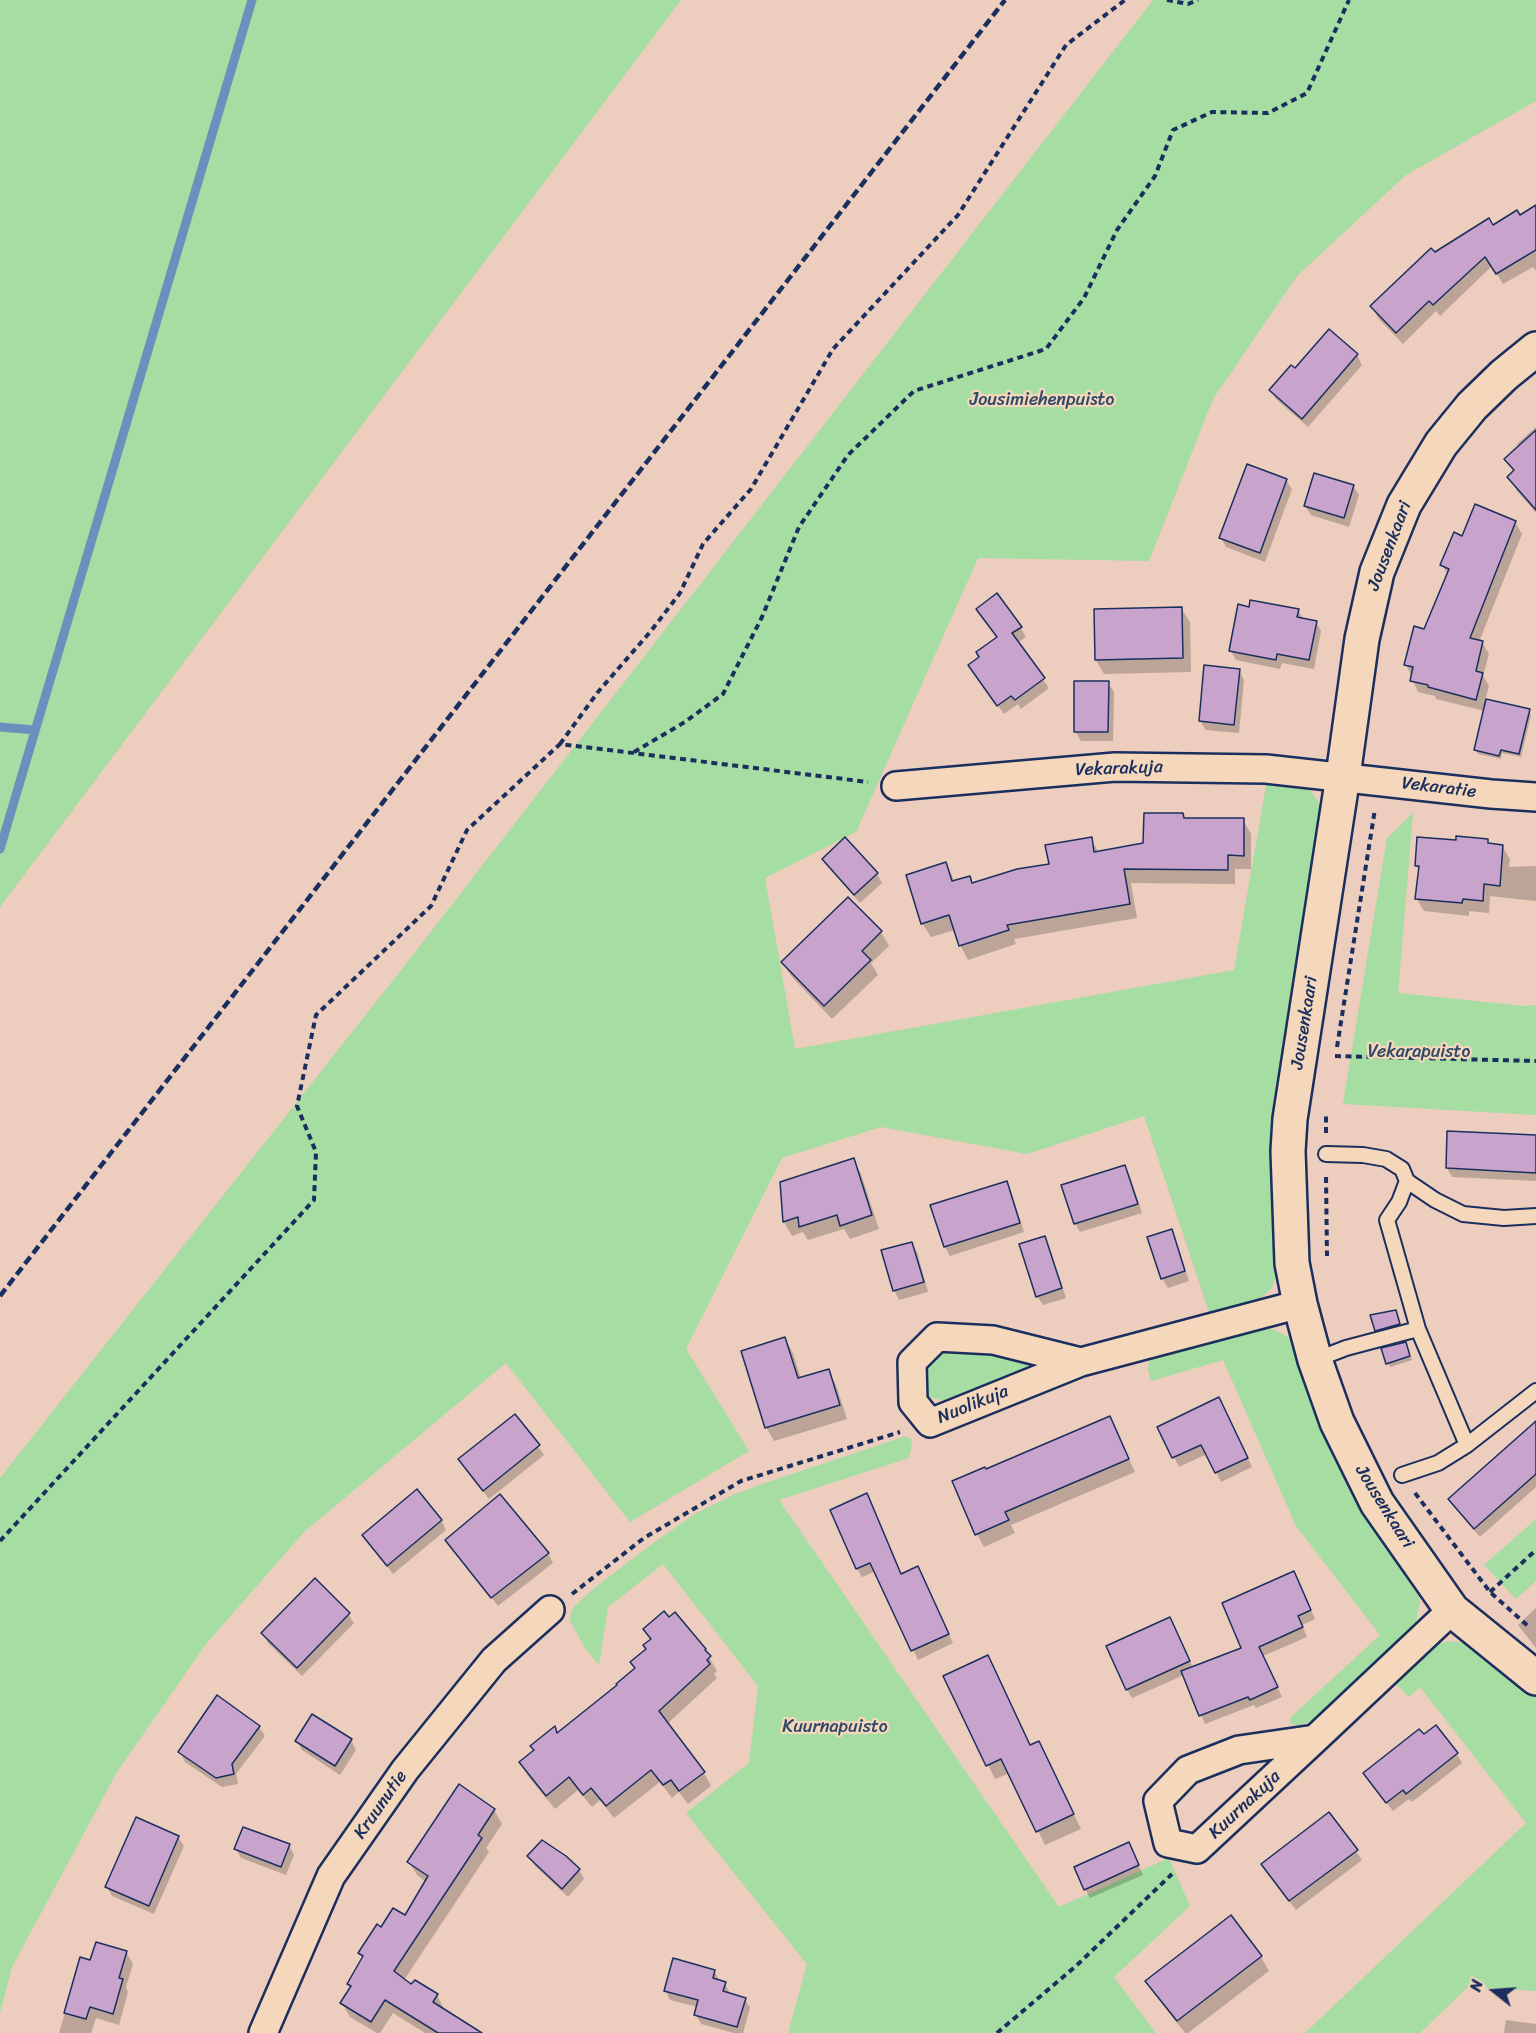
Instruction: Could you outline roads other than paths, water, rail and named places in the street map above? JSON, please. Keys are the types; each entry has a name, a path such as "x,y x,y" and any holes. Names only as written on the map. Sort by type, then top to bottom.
{"street":[{"name":"Jousenkaari","path":"1536,349 1504,375 1472,406 1441,444 1404,505 1377,572 1362,639 1290,1119 1288,1151 1292,1263 1315,1360 1337,1422 1377,1503 1452,1610 1536,1678"},
{"name":"Vekarakuja","path":"896,786 1114,766 1266,769 1343,776"},
{"name":"Vekaratie","path":"1343,776 1482,793 1536,797"},
{"name":"Nuolikuja","path":"1081,1362 993,1340 937,1337 912,1362 913,1402 930,1423 1081,1362 1300,1304"},
{"name":"Kruunutie","path":"262,2033 331,1876 405,1770 494,1660 550,1610"},
{"name":"Kuurnakuja","path":"1315,1739 1239,1750 1188,1770 1158,1801 1168,1843 1197,1850 1315,1739 1452,1610"}],"lane":[{"path":"1326,1154 1363,1155 1386,1159 1402,1169 1407,1181 1435,1200 1463,1214 1504,1218 1536,1216"},
{"path":"1407,1181 1399,1202 1387,1220 1418,1329 1467,1445"},
{"path":"1315,1360 1346,1348 1418,1329"},
{"path":"1402,1475 1438,1463 1467,1445 1536,1391"}],"waterway":[{"path":"0,849 252,0"},
{"path":"0,727 35,730"}],"railway":[{"path":"0,1296 1005,0"}],"park label":[{"name":"Jousimiehenpuisto","path":"1042,400"},
{"name":"Vekarapuisto","path":"1419,1052"},
{"name":"Kuurnapuisto","path":"835,1727"}]}
